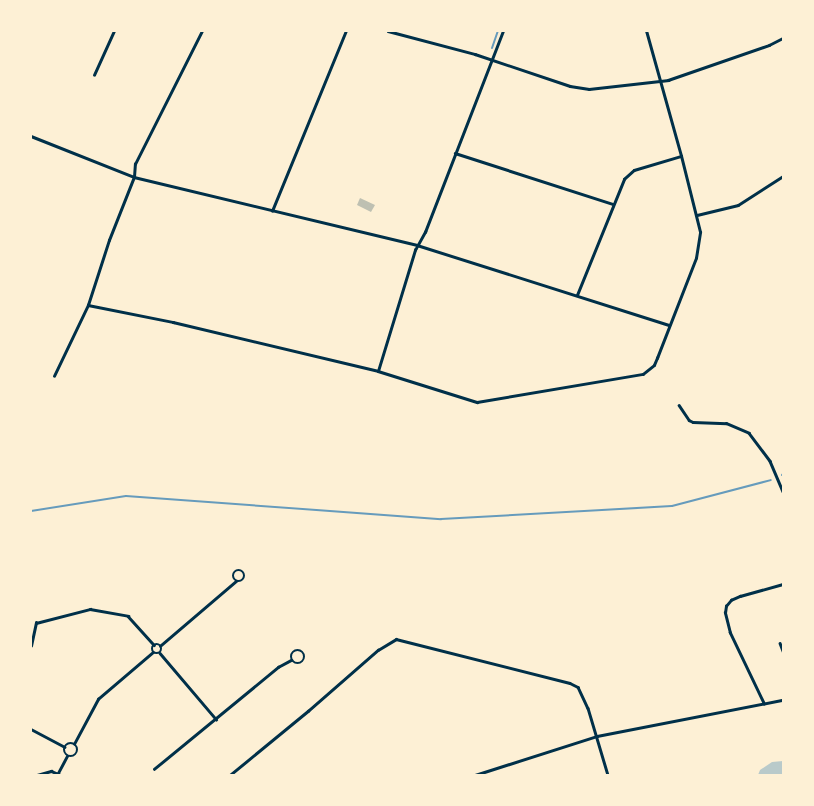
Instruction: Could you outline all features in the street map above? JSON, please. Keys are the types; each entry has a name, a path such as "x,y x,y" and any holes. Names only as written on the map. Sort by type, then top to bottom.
{"street":[{"path":"94,75 114,31"},
{"path":"54,376 88,305 109,240 134,177 135,164 202,31"},
{"path":"272,211 346,31"},
{"path":"388,31 492,60 581,88 618,87 660,81 754,51 783,38"},
{"path":"378,371 417,245 425,232 504,31"},
{"path":"88,305 174,322 378,371 477,402 643,374 654,365 698,250 700,232 682,156 646,31"},
{"path":"31,136 134,177 417,245 669,325"},
{"path":"455,153 613,204"},
{"path":"577,296 613,204 628,173 642,167 682,156"},
{"path":"697,215 738,205 783,176"},
{"path":"679,405 689,420 693,422 726,423 749,433 770,461 783,491"},
{"path":"216,719 160,653 160,646 236,581 242,580 244,577 242,570 233,573 236,581"},
{"path":"764,704 730,633 725,613 731,600 783,584"},
{"path":"31,646 36,623 90,609 128,616 154,645 160,646"},
{"path":"230,775 378,650 396,639 570,683 583,692 608,775"},
{"path":"780,644 783,651"},
{"path":"67,756 72,757 77,752 74,744 98,699 153,652 154,645"},
{"path":"295,650 300,650 305,655 304,662 300,664 291,660 295,650"},
{"path":"153,652 160,653"},
{"path":"154,769 278,667 291,660"},
{"path":"475,775 597,736 783,700"},
{"path":"31,729 65,747"},
{"path":"65,747 68,744 74,744"},
{"path":"65,747 64,751 67,756"},
{"path":"37,775 46,772 59,774 67,756"}],"shaded area":[{"path":"783,761 783,775 758,775 760,770 772,762"}],"building":[{"path":"360,198 375,205 371,212 357,205"}],"waterway":[{"path":"492,48 498,31"},
{"path":"31,511 126,496 441,519 672,506 771,480"}]}
